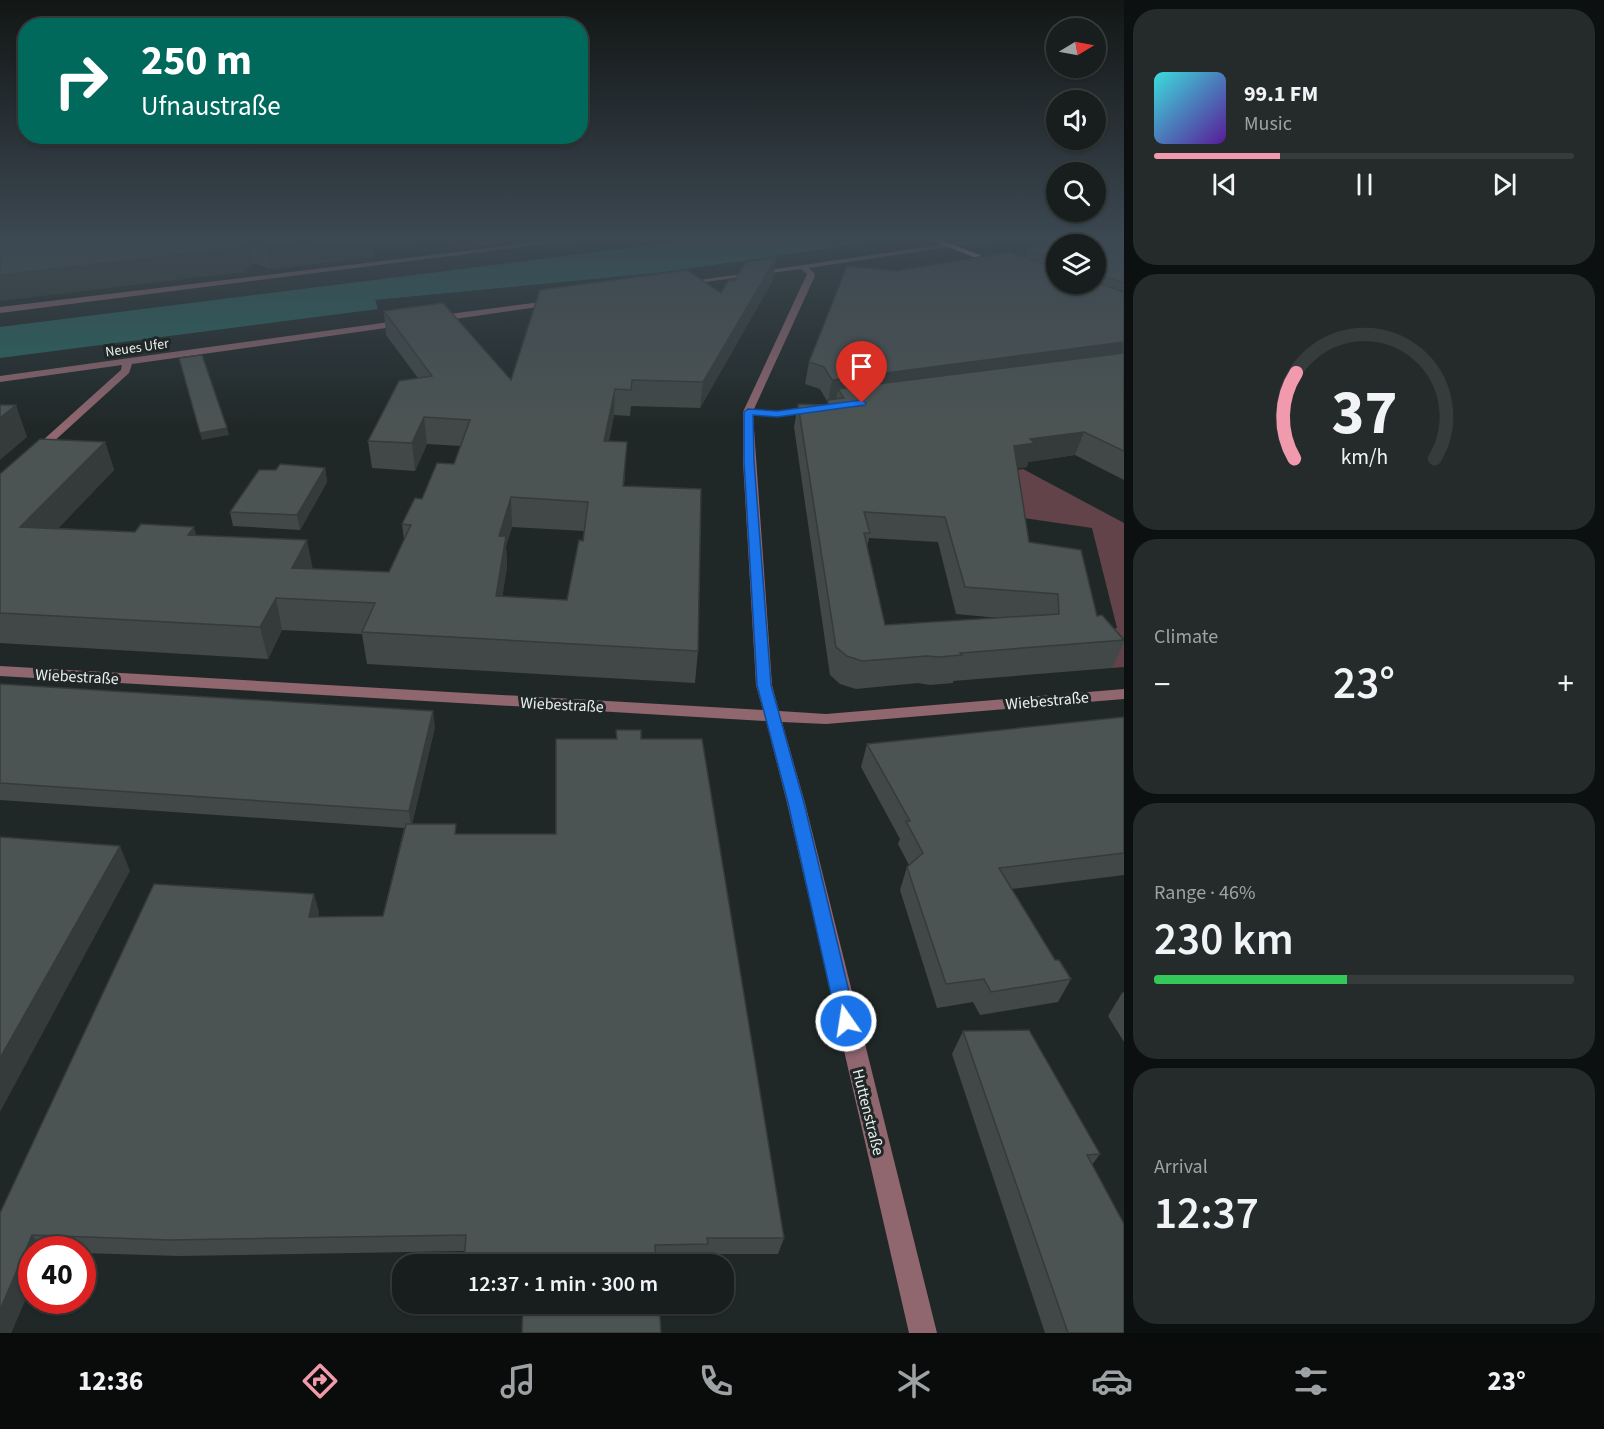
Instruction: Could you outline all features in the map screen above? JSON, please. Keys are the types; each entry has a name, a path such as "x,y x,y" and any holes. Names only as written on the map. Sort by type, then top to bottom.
{"street":[{"path":"0,310 64,302"},
{"name":"Neues Ufer","path":"0,379 548,302"},
{"name":"Huttenstraße","path":"799,302 748,412 749,461 764,685 796,803 923,1333"},
{"path":"27,460 126,371 127,363"},
{"path":"748,412 777,414 827,407"},
{"name":"Wiebestraße","path":"0,671 826,719 1124,694"}],"shaded area":[{"path":"197,302 376,302 378,309 0,358 0,327"},
{"path":"1023,469 1124,523 1124,667 1112,668 1080,634 1117,628 1092,528 1017,517 1011,471"}],"pier":[{"path":"376,302 387,302 379,303 381,309 378,309"}],"building":[{"path":"536,302 750,302 703,382 632,380 631,390 615,389 604,441 627,442 623,486 701,489 698,651 362,632 375,603 276,598 260,627 0,613 0,474 40,439 105,442 20,527 135,532 141,524 194,527 188,535 307,540 292,568 389,572 411,525 402,524 415,498 422,499 437,463 454,464 470,420 424,417 412,443 368,441 399,381 432,376 384,311 443,303 511,380","holes":["511,497 588,502 583,541 579,540 567,600 496,596 506,536 499,536"]},
{"path":"833,302 1124,302 1124,342 832,380 824,367 809,362"},
{"path":"1124,353 1124,451 1084,432 1030,439 1035,443 1014,446 1029,542 1081,550 1097,616 1102,615 1124,640 960,653 962,655 939,657 862,661 847,656 836,647 798,404 828,405 828,400 844,398 838,389","holes":["864,512 945,517 965,587 1058,594 1059,614 885,625 864,533 870,533"]},
{"path":"202,355 227,428 200,433 179,358"},
{"path":"0,405 16,405 0,418"},
{"path":"280,464 325,468 297,515 230,512 259,470 276,470"},
{"path":"0,684 433,711 409,811 0,783"},
{"path":"1124,717 1124,853 999,868 1055,960 1059,960 1071,979 991,992 984,979 946,984 907,867 923,853 906,821 910,821 867,744"},
{"path":"616,730 641,730 641,739 702,739 784,1238 707,1238 708,1244 655,1245 655,1254 465,1254 466,1235 169,1240 96,1236 18,1236 18,1268 0,1310 0,1213 154,884 314,894 309,917 383,916 406,824 456,824 455,834 556,834 556,739 617,739"},
{"path":"0,837 120,846 0,1058"},
{"path":"1029,1030 1100,1154 1087,1155 1124,1224 1124,1333 1068,1333 963,1031"},
{"path":"523,1314 660,1314 661,1333 522,1333"}],"route":[{"path":"846,1021 796,803 764,685 749,461 748,412 777,414 862,403"}]}
